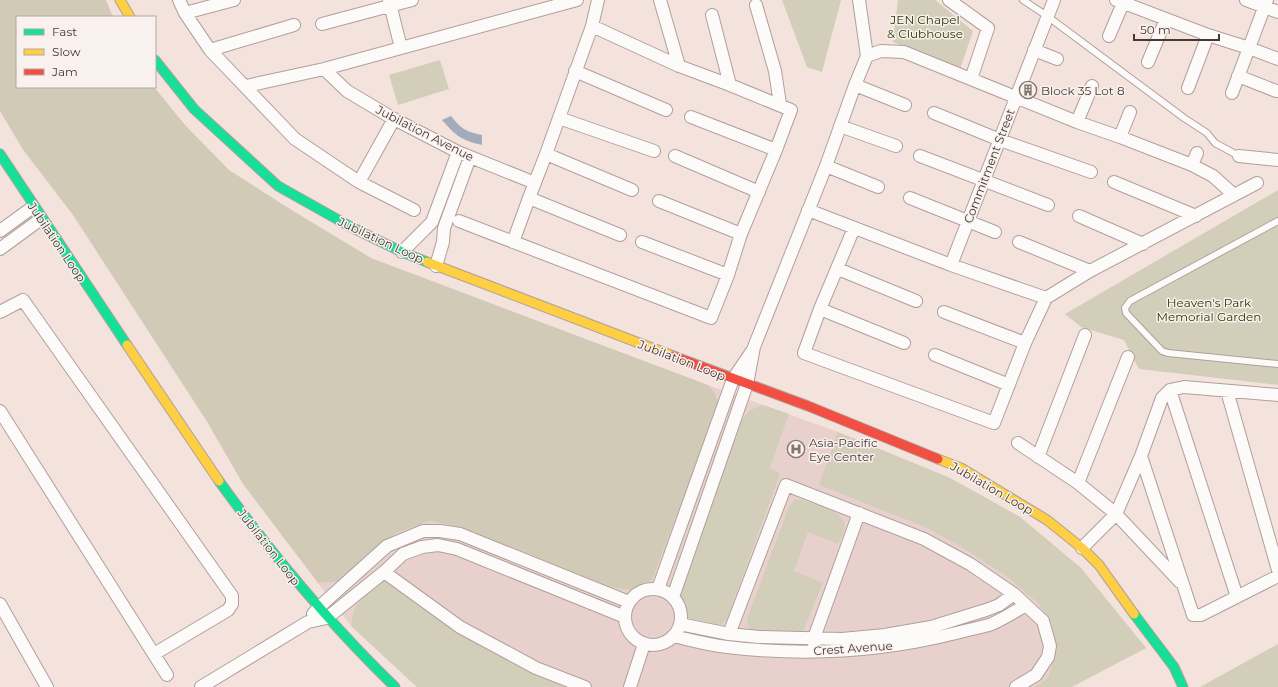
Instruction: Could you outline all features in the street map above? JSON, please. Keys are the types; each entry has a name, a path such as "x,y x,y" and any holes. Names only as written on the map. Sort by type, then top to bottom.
{"main road":[{"path":"120,0 129,16"},
{"name":"Jubilation Loop","path":"156,61 194,109 278,186 351,227 402,252 436,266 808,406 961,468 1047,520 1082,548 1099,565 1152,640 1174,667 1183,687"},
{"name":"Jubilation Loop","path":"0,154 33,207 204,461 248,520 318,608 395,687"}],"street":[{"path":"179,0 185,13 210,50 296,139 359,182 414,210"},
{"path":"185,13 234,0"},
{"path":"322,24 390,3 412,0"},
{"path":"246,86 324,69 577,0"},
{"path":"513,242 592,26 598,0"},
{"path":"660,0 679,66"},
{"path":"673,597 747,384 754,347 826,166 855,85 868,56 859,0"},
{"path":"949,0 988,28 970,79"},
{"name":"Commitment Street","path":"951,265 1054,0"},
{"path":"1246,0 1266,3 1278,12"},
{"path":"1109,36 1119,1 1166,20 1278,59"},
{"path":"390,3 401,48"},
{"path":"1232,93 1266,3"},
{"path":"756,5 775,71 780,104"},
{"path":"712,15 730,85"},
{"path":"1148,62 1166,20"},
{"path":"210,50 294,25"},
{"path":"460,221 711,318 728,275 741,234 791,110 780,104 679,66 592,26"},
{"path":"1188,88 1208,35"},
{"path":"1034,50 1057,59"},
{"path":"868,56 881,51 904,52 1077,122 1192,165 1213,176 1234,195"},
{"name":"Jubilation Avenue","path":"324,69 347,91 394,119 464,154 535,183"},
{"path":"575,71 666,110"},
{"path":"1238,76 1276,91"},
{"path":"855,85 905,105"},
{"path":"1077,122 1092,86"},
{"path":"1120,137 1130,112"},
{"path":"934,113 1000,140 1091,172"},
{"path":"691,117 776,150"},
{"path":"559,118 654,151"},
{"path":"359,182 394,119"},
{"path":"840,126 896,146"},
{"path":"1192,165 1197,153"},
{"path":"402,252 432,222 464,154"},
{"path":"436,266 444,242 444,228 464,154"},
{"path":"546,154 632,190"},
{"path":"675,156 759,192"},
{"path":"920,156 1048,205"},
{"path":"1239,156 1276,160"},
{"path":"826,166 878,187"},
{"path":"1114,182 1196,216"},
{"path":"854,228 820,309 804,353 994,423 1025,343 1046,298 1090,271 1144,244 1257,182"},
{"path":"529,198 620,235"},
{"path":"910,198 994,232"},
{"path":"658,201 741,234"},
{"path":"0,231 33,207"},
{"path":"808,210 951,265 1046,298"},
{"path":"1079,216 1144,244"},
{"path":"1,247 41,219"},
{"path":"14,221 22,233"},
{"path":"432,222 444,228"},
{"path":"642,242 728,275"},
{"path":"1019,242 1090,271"},
{"path":"838,269 916,301"},
{"path":"0,312 22,300 232,596 232,604 228,610 154,654"},
{"path":"820,309 904,343"},
{"path":"944,312 1025,343"},
{"path":"1038,457 1085,335"},
{"path":"658,589 733,379 754,347"},
{"path":"935,355 1008,385"},
{"path":"1078,483 1128,357"},
{"path":"1082,548 1116,514 1141,456 1162,398 1170,390 1184,387 1278,395"},
{"path":"1170,390 1237,597"},
{"path":"1227,391 1278,570"},
{"path":"1,415 167,675"},
{"path":"1018,443 1078,483 1116,514 1183,586"},
{"path":"1141,456 1193,615 1201,616 1278,576"},
{"path":"729,634 786,485 924,539 970,564 1014,594 1043,621 1050,646 1048,657 1036,675 1016,687"},
{"path":"814,652 814,638 859,513"},
{"path":"308,622 318,608 387,546 423,530 460,534 629,602"},
{"path":"201,687 308,622 327,618 384,572 403,554 422,547 438,545 457,549 625,617"},
{"path":"384,572 460,627 536,668 585,687"},
{"path":"658,589 673,597 681,614 680,624 673,636 660,644 652,645 644,644 636,640 626,625 625,617 629,602 635,595 642,591 658,589"},
{"name":"Crest Avenue","path":"680,624 729,634 759,637 842,639 885,636 931,628 999,605 1014,594"},
{"path":"0,604 47,687"},
{"name":"Crest Avenue","path":"673,636 725,647 755,650 814,652 886,648 933,639 989,625 1026,605"},
{"path":"630,687 644,644"}],"lane":[{"path":"1023,0 1047,16 1184,118 1207,133 1215,143 1239,156"},
{"path":"1278,221 1130,301 1125,308 1126,313 1162,351 1168,354 1278,364"}],"path":[{"path":"1050,646 1152,640"}],"shaded area":[{"path":"0,0 106,0 113,16 16,16 16,88 155,88 185,125 229,170 371,258 708,385 715,393 719,405 652,580 636,589 631,590 608,586 464,528 430,521 396,533 337,582 318,583 243,484 206,420 73,215 24,151 0,111"},
{"path":"708,385 838,432 950,478 1020,517 1081,568 1146,648 1069,687 417,687 351,626 318,583 337,582 396,533 430,521 464,528 715,393"}],"green space":[{"path":"782,0 841,0 822,72 807,67"},
{"name":"JEN Chapel & Clubhouse","path":"898,0 935,0 973,31 960,69 893,42"},
{"path":"440,60 449,89 398,105 389,75"},
{"name":"Heaven's Park Memorial Garden","path":"1278,190 1278,385 1139,369 1124,340 1081,327 1065,314"},
{"path":"763,405 789,414 770,468 780,474 727,619 723,624 718,626 714,627 704,625 688,619 683,605 677,596 740,422 750,410"},
{"path":"838,432 950,478 1020,517 1081,568 1146,648 1072,687 1035,687 1048,678 1055,656 1055,638 1051,622 1038,603 1006,576 965,549 925,527 819,485"},
{"path":"794,499 816,504 839,515 845,526 844,530 838,544 808,532 794,571 823,583 804,629 798,636 753,631 748,626 747,619 788,509"},
{"path":"382,579 454,631 535,675 567,687 417,687 351,626 354,609"},
{"path":"1278,644 1278,687 1200,687"}],"water":[{"path":"451,116 465,129 472,133 482,135 482,145 459,137 451,130 442,120"}],"traffic: fast":[{"path":"156,61 194,109 278,186 351,227 402,252 427,262"},
{"path":"0,154 127,345"},
{"path":"219,481 239,509 302,588 347,638 395,687"},
{"path":"1134,614 1174,667 1183,687"}],"traffic: slow":[{"path":"120,0 129,16"},
{"path":"427,262 673,356"},
{"path":"127,345 219,481"},
{"path":"938,459 961,468 1047,520 1082,548 1099,565 1134,614"}],"traffic: jam":[{"path":"673,356 808,406 938,459"}],"place":[{"name":"Block 35 Lot 8","path":"1028,90"},
{"name":"Asia-Pacific Eye Center","path":"796,449"}]}
